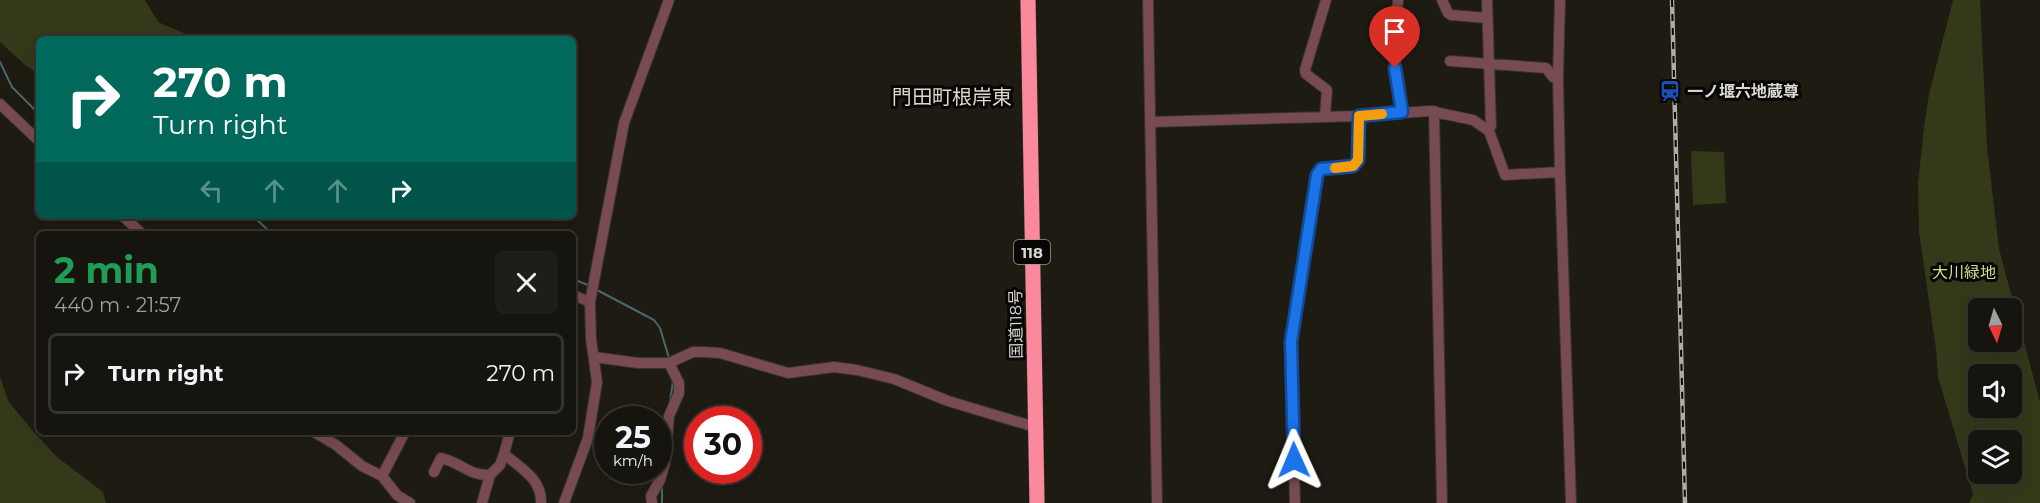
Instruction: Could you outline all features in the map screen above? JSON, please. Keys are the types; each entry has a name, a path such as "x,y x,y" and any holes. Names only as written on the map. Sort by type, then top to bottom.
{"highway":[{"name":"国道118号","path":"1028,0 1037,503"}],"street":[{"path":"564,503 588,438 597,382 591,339 590,302 624,123 669,0"},
{"path":"1148,0 1157,503"},
{"path":"1325,116 1327,90 1306,74 1305,70 1326,0"},
{"path":"1398,0 1394,53 1402,112"},
{"path":"1442,0 1451,15 1488,18"},
{"path":"1487,0 1491,126 1488,130"},
{"path":"1560,0 1558,78 1560,172 1572,503"},
{"path":"1450,61 1545,68 1553,77 1558,78"},
{"path":"0,104 36,138"},
{"path":"1150,122 1359,116 1434,111 1473,120 1488,130 1505,175 1560,172"},
{"path":"1434,111 1442,503"},
{"path":"1295,503 1291,342 1315,185 1321,169 1356,164 1359,116"},
{"path":"126,219 139,231"},
{"path":"576,296 590,302"},
{"path":"594,357 638,363 669,363 693,352 704,352 720,353 788,373 834,367 856,370 894,379 948,401 1035,427"},
{"path":"652,503 651,496 660,480 665,463 669,416 679,393 679,383 669,363"},
{"path":"319,435 336,445 362,466 382,476 397,495 410,503"},
{"path":"382,476 403,435"},
{"path":"482,503 490,475 500,465 509,435"},
{"path":"504,454 534,478 538,484 541,503"},
{"path":"434,472 441,458 452,460 473,474 490,475"}],"green space":[{"path":"0,0 145,0 158,22 190,36 36,36 36,73 0,42"},
{"name":"大川緑地","path":"1953,0 1980,0 1987,147 1999,249 2012,298 1968,298 1968,352 2022,352 2022,335 2040,402 2040,503 1969,503 1973,494 1970,484 2022,484 2022,430 1968,430 1968,477 1938,377 1919,232 1918,183 1929,94"},
{"path":"1691,151 1724,152 1726,203 1693,205"},
{"path":"0,376 8,401 36,435 57,457 103,492 106,503 0,503"}],"waterway":[{"path":"0,62 12,87 36,111"},
{"path":"256,219 269,231"},
{"path":"576,280 590,286"},
{"path":"597,290 654,320 660,328 669,358"},
{"path":"670,402 673,381"},
{"path":"662,485 662,503"}],"railway":[{"path":"1672,0 1685,503"}],"slow traffic":[{"path":"1335,168 1353,166 1358,160 1359,116 1382,114"}],"place":[{"name":"一ノ堰六地蔵尊","path":"1670,91"}],"district":[{"name":"門田町根岸東","path":"952,97"}],"route":[{"path":"1294,460 1291,342 1317,175 1321,169 1356,164 1359,116 1402,112 1395,68"}]}
